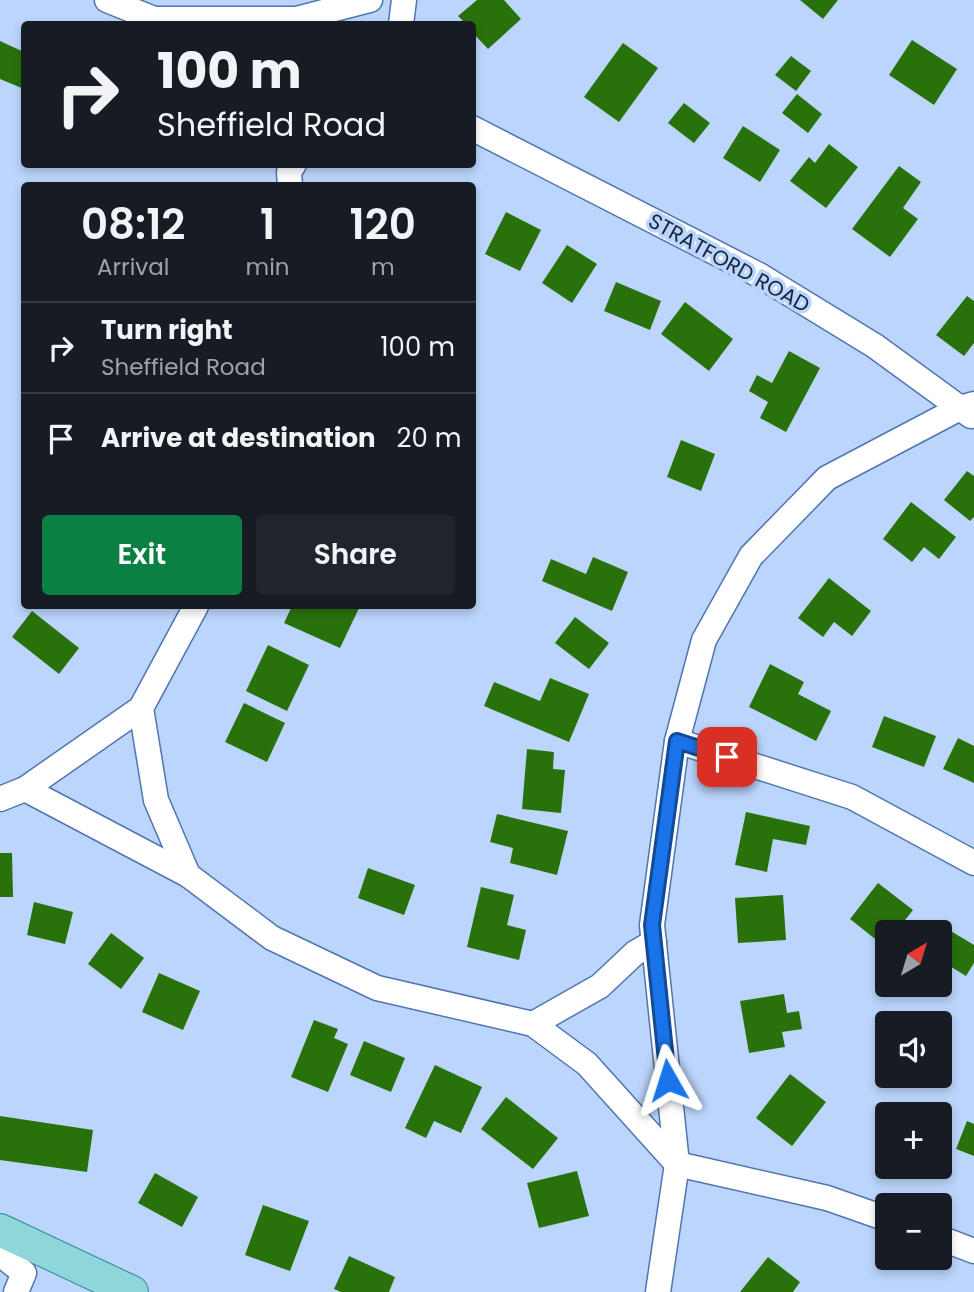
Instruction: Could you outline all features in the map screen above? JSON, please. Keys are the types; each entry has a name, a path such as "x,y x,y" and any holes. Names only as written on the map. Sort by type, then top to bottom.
{"main road":[{"path":"3,1243 132,1292"}],"street":[{"path":"107,0 155,21"},
{"path":"203,21 296,19 370,0"},
{"path":"401,21 404,0"},
{"name":"STRATFORD ROAD","path":"476,130 759,275 875,346 970,410"},
{"path":"658,1292 677,1164 652,925 677,741 704,640 751,556 827,478 970,410"},
{"path":"0,799 25,789 141,708 194,609"},
{"path":"141,708 156,800 188,874"},
{"path":"677,741 852,797 974,863"},
{"path":"25,789 188,874 272,938 377,988 533,1024 587,1065 677,1164 827,1198 875,1215"},
{"path":"533,1024 600,986 635,953 654,942"},
{"path":"3,1243 24,1273 16,1292"},
{"path":"952,1243 974,1251"}],"building":[{"path":"477,0 504,0 521,19 488,49 476,36 476,21 463,21 458,16"},
{"path":"800,0 838,0 823,19"},
{"path":"912,40 957,69 934,105 889,75"},
{"path":"0,41 21,51 21,88 0,79"},
{"path":"623,43 658,68 619,122 584,97"},
{"path":"791,56 811,71 796,91 775,75"},
{"path":"797,94 822,114 808,133 782,113"},
{"path":"684,103 710,123 694,143 668,123"},
{"path":"743,126 780,150 760,182 723,158"},
{"path":"829,144 858,167 826,208 790,181 809,157 815,163"},
{"path":"899,166 921,182 903,208 918,219 890,257 852,229"},
{"path":"506,212 541,230 520,271 485,254"},
{"path":"567,245 597,264 572,303 542,283"},
{"path":"616,282 661,301 650,330 604,311"},
{"path":"967,296 974,301 974,343 964,356 936,335"},
{"path":"685,302 733,339 709,371 661,334"},
{"path":"789,351 820,368 786,432 760,418 768,402 749,391 757,375 772,383"},
{"path":"681,440 715,454 701,491 667,477"},
{"path":"967,471 974,476 974,517 970,521 944,500"},
{"path":"911,502 956,537 939,559 924,547 912,562 883,539"},
{"path":"593,557 628,572 612,611 542,581 551,559 586,574"},
{"path":"829,578 871,611 852,636 834,622 823,637 798,618"},
{"path":"291,609 359,609 340,648 284,623"},
{"path":"32,611 79,648 59,674 12,637"},
{"path":"575,617 609,643 589,669 555,643"},
{"path":"268,645 309,665 287,711 246,691"},
{"path":"770,664 804,682 798,694 831,711 816,741 749,707"},
{"path":"550,678 589,694 569,742 484,706 494,682 540,701"},
{"path":"244,703 285,723 267,762 225,742"},
{"path":"884,716 936,736 924,767 872,747"},
{"path":"958,738 974,746 974,783 943,769"},
{"path":"527,749 554,752 553,769 565,770 561,813 522,809"},
{"path":"746,812 810,826 806,845 773,839 767,872 735,865"},
{"path":"497,814 568,831 557,875 510,863 513,848 490,842"},
{"path":"0,853 12,853 13,897 0,897"},
{"path":"368,868 415,885 404,915 358,898"},
{"path":"878,883 913,910 905,920 875,920 875,939 850,919"},
{"path":"481,887 514,895 507,925 526,930 519,960 467,947"},
{"path":"783,895 786,940 738,943 735,898"},
{"path":"34,902 73,912 65,944 27,935"},
{"path":"952,932 974,945 974,963 966,976 952,967"},
{"path":"111,933 144,958 121,989 88,964"},
{"path":"159,973 200,991 183,1030 142,1012"},
{"path":"784,994 787,1013 799,1011 802,1029 782,1032 785,1047 749,1053 740,1001"},
{"path":"314,1020 338,1029 334,1038 348,1044 328,1092 291,1077"},
{"path":"364,1041 405,1058 391,1092 350,1075"},
{"path":"435,1065 482,1087 461,1133 434,1121 426,1138 405,1128"},
{"path":"790,1074 826,1102 792,1146 756,1118"},
{"path":"506,1097 558,1138 533,1169 481,1129"},
{"path":"0,1116 93,1130 87,1172 0,1160"},
{"path":"967,1121 974,1124 974,1156 956,1149"},
{"path":"577,1171 589,1216 539,1228 527,1183"},
{"path":"155,1173 198,1197 182,1227 138,1203"},
{"path":"263,1205 309,1221 290,1271 245,1255"},
{"path":"349,1256 395,1277 389,1292 341,1292 334,1289"},
{"path":"768,1257 800,1282 793,1292 740,1292"}],"route":[{"path":"668,1080 652,925 677,741 727,757"}]}
